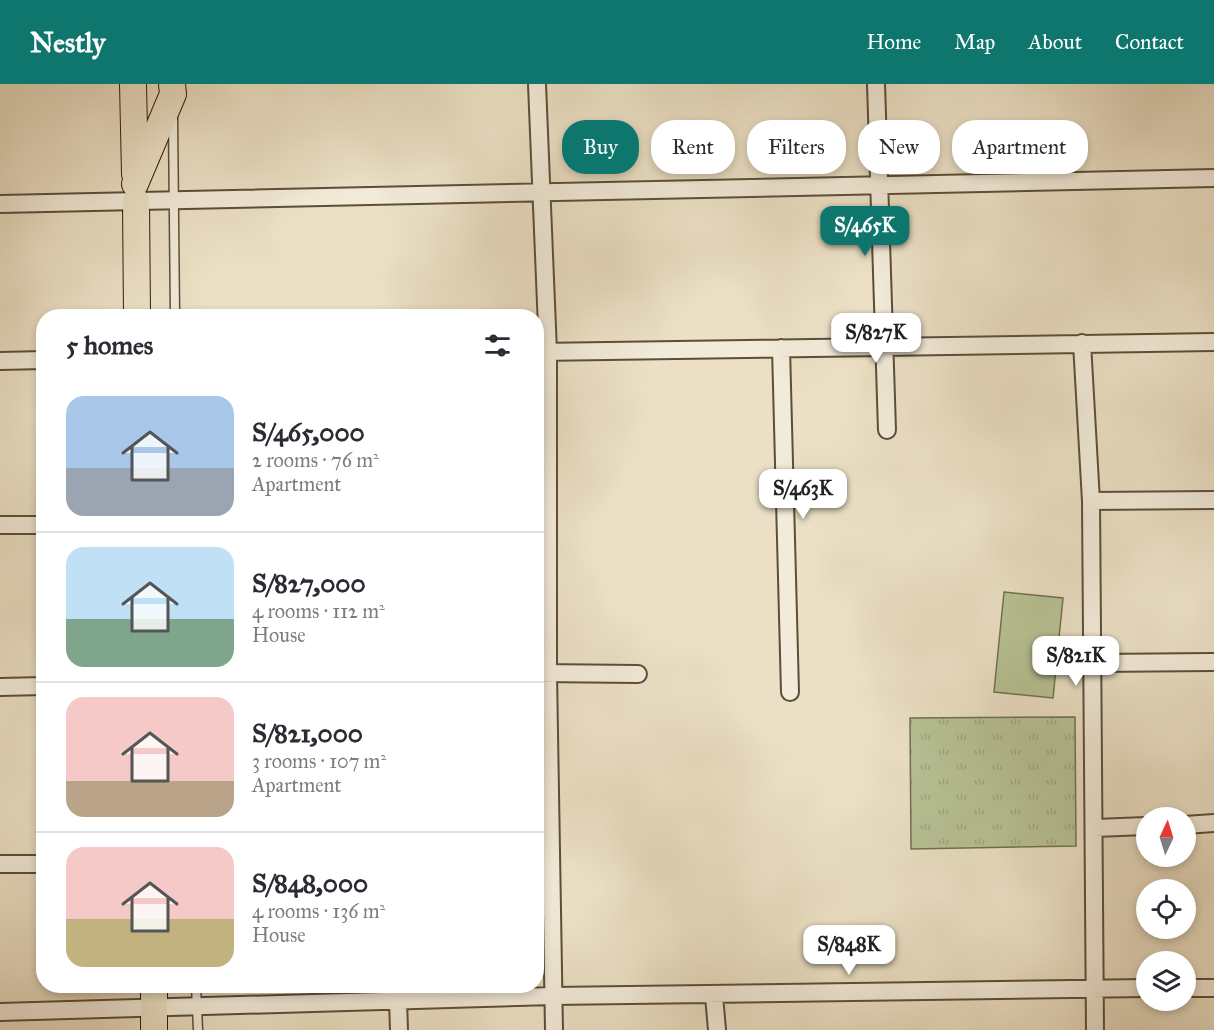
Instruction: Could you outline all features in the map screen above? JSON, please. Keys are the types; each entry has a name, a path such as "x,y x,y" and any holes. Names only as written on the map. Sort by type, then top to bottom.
{"main road":[{"path":"133,84 135,184 172,89"},
{"path":"136,201 137,309"}],"street":[{"path":"537,84 541,309"},
{"path":"876,84 887,430"},
{"path":"0,204 1214,178"},
{"path":"544,352 1214,342"},
{"path":"1082,343 1091,501 1095,1030"},
{"path":"781,348 790,692"},
{"path":"0,361 36,360"},
{"path":"1091,501 1214,500"},
{"path":"0,525 36,525"},
{"path":"1093,663 1214,662"},
{"path":"544,673 638,674"},
{"path":"0,687 36,686"},
{"path":"1196,825 1214,824"},
{"path":"1095,828 1136,826"},
{"path":"544,852 554,1030"},
{"path":"0,864 36,864"},
{"path":"0,1012 553,996 714,996 1136,988"},
{"path":"1196,988 1214,988"},
{"path":"714,996 717,1030"},
{"path":"398,1000 399,1030"}],"lane":[{"path":"172,89 176,309"},
{"path":"196,993 198,1030"}],"green space":[{"path":"1004,592 1063,598 1053,698 994,692"},
{"path":"1075,717 1076,846 911,849 910,718"}]}
